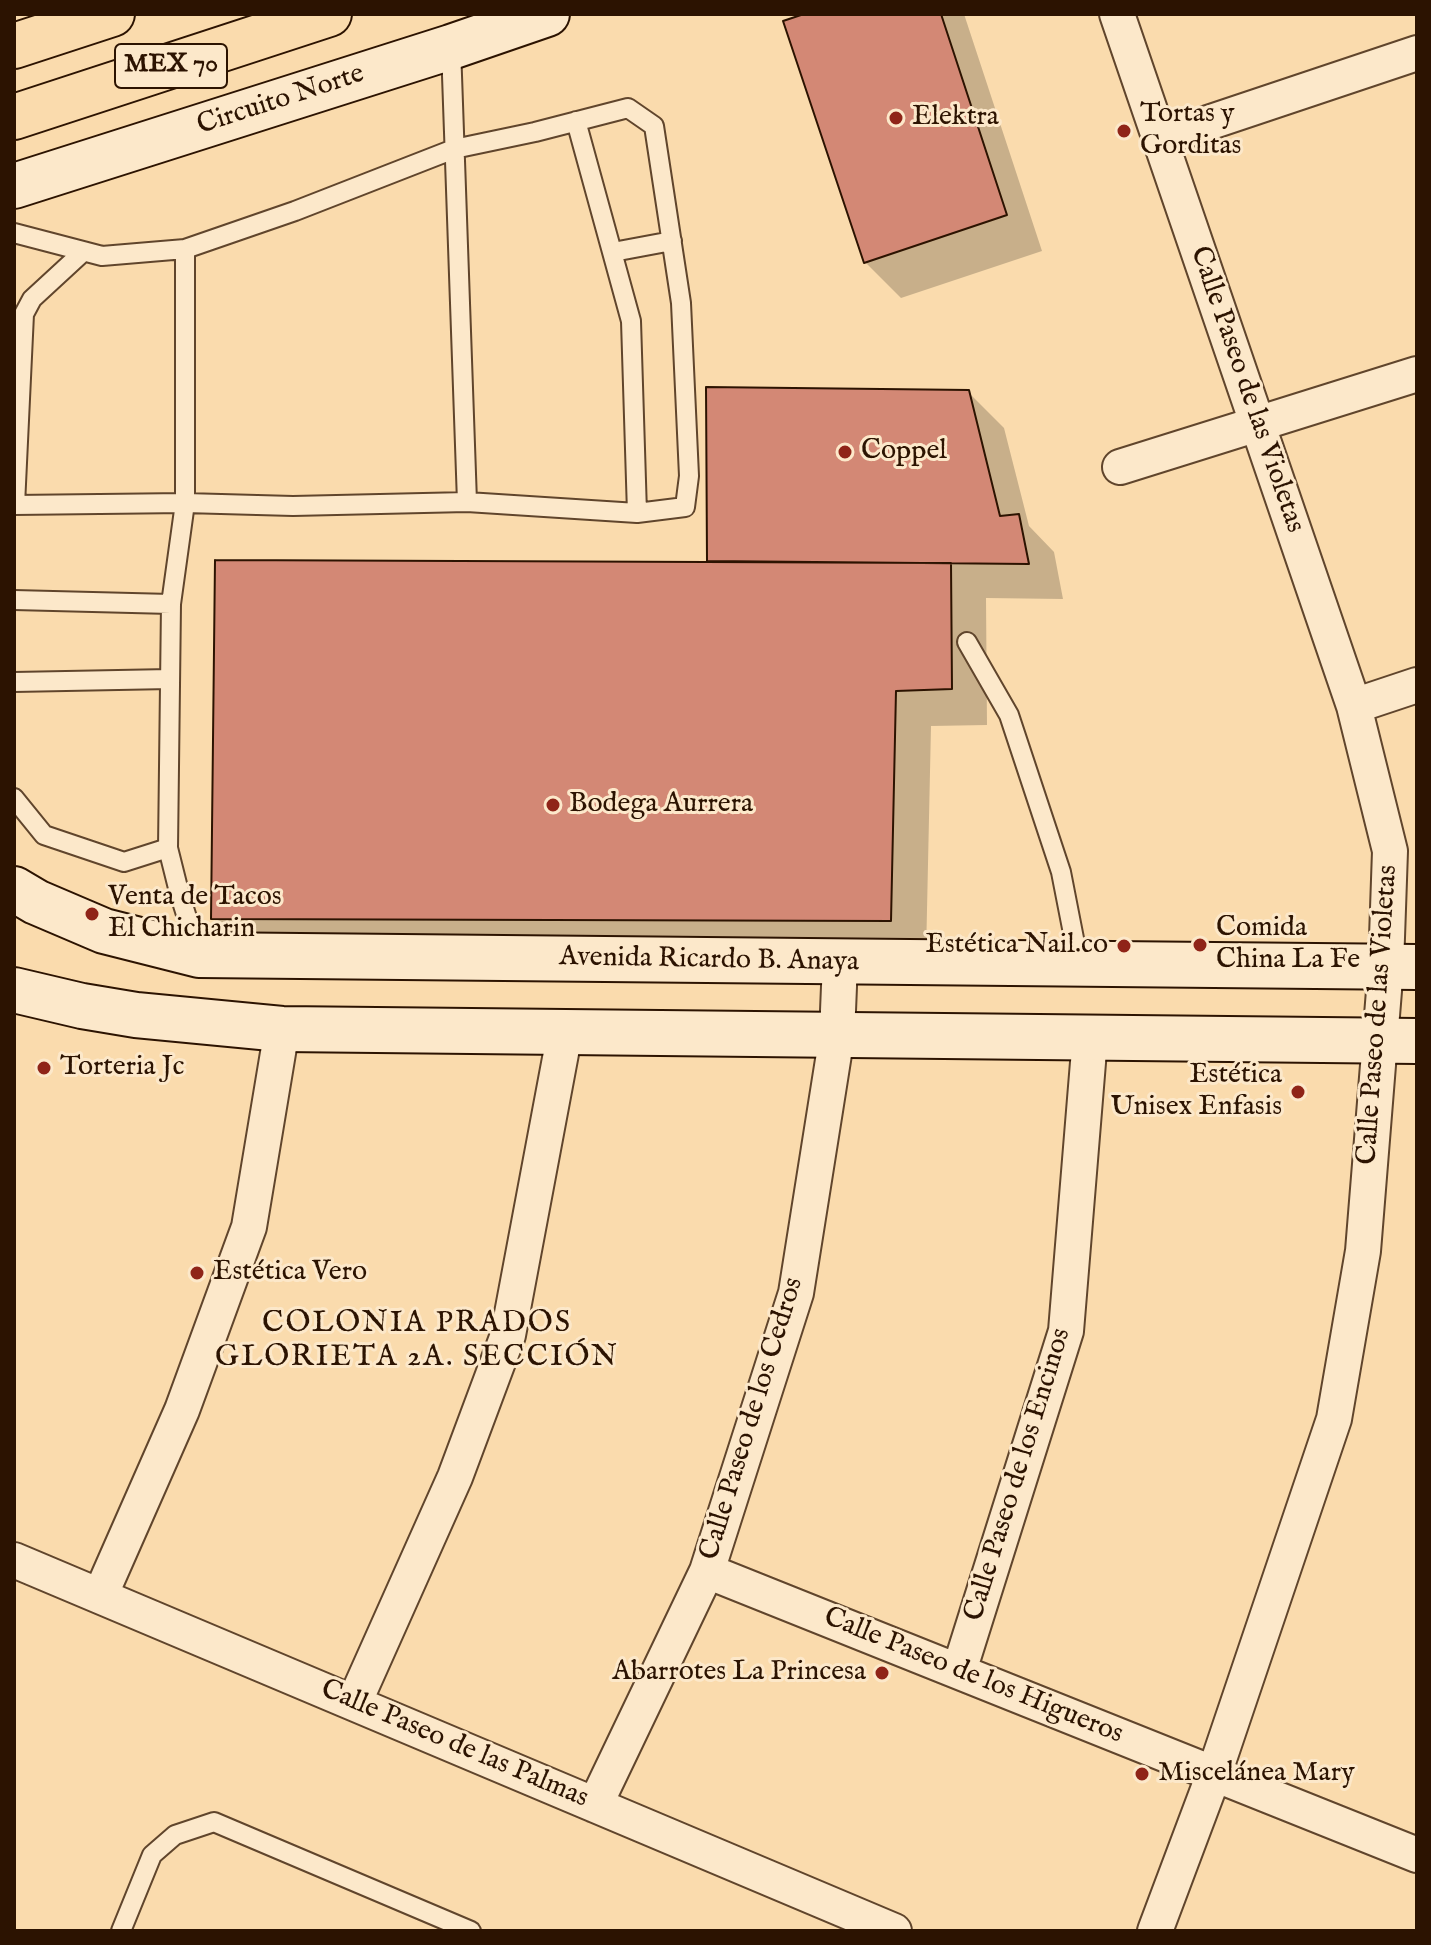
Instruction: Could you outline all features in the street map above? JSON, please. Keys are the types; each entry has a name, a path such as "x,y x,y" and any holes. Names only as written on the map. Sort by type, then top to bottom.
{"main road":[{"name":"MEX 70","path":"14,46 112,14"},
{"name":"MEX 70","path":"14,117 329,14"},
{"name":"Circuito Norte","path":"14,186 547,14"},
{"name":"Avenida Ricardo B. Anaya","path":"14,889 36,902 104,931 199,955 1402,966"},
{"path":"14,990 136,1015 282,1029 1398,1041"}],"street":[{"name":"Calle Paseo de las Violetas","path":"1117,14 1354,706 1390,851 1402,966 1398,1041 1334,1419 1214,1774 1155,1931"},
{"path":"1160,139 1417,53"},
{"path":"1120,467 1417,374"},
{"path":"1354,706 1417,685"},
{"name":"Calle Paseo de los Cedros","path":"595,1805 707,1571 796,1293 837,1035 840,962"},
{"path":"100,1596 182,1410 249,1227 282,1029"},
{"path":"354,1703 455,1477 508,1335 565,1032"},
{"name":"Calle Paseo de los Encinos","path":"959,1671 1066,1331 1090,1038"},
{"name":"Calle Paseo de las Palmas","path":"14,1560 894,1931"},
{"name":"Calle Paseo de los Higueros","path":"707,1571 1417,1855"}],"lane":[{"path":"451,47 467,502"},
{"path":"14,233 102,256 185,249 295,211 454,149 628,108 654,126 681,303 689,476 685,507 637,513 467,502 293,506 185,503 14,505 24,314 32,299 83,252"},
{"path":"576,121 631,321 637,513"},
{"path":"613,252 672,241"},
{"path":"185,249 185,503 171,604 168,848 199,955"},
{"path":"14,600 171,604"},
{"path":"967,642 1009,715 1061,872 1079,964"},
{"path":"14,682 170,679"},
{"path":"14,798 44,835 124,862 168,848"},
{"path":"121,1931 152,1855 175,1835 214,1822 471,1931"}],"building":[{"name":"Elektra","path":"804,14 941,14 1007,215 864,263 783,21"},
{"name":"Coppel","path":"706,387 969,390 1000,516 1019,514 1029,564 707,561"},
{"name":"Bodega Aurrera","path":"215,560 951,563 952,689 896,691 891,921 211,919"}],"place":[{"name":"Elektra","path":"896,118"},
{"name":"Tortas y Gorditas","path":"1124,131"},
{"name":"Coppel","path":"845,452"},
{"name":"Bodega Aurrera","path":"553,805"},
{"name":"Venta de Tacos El Chicharin","path":"92,914"},
{"name":"Comida China La Fe","path":"1200,945"},
{"name":"Estética Nail.co","path":"1124,946"},
{"name":"Torteria Jc","path":"44,1068"},
{"name":"Estética Unisex Enfasis","path":"1298,1092"},
{"name":"Estética Vero","path":"197,1273"},
{"name":"Abarrotes La Princesa","path":"882,1673"},
{"name":"Miscelánea Mary","path":"1142,1774"}],"district":[{"name":"COLONIA PRADOS GLORIETA 2A. SECCIÓN","path":"417,1342"}]}
